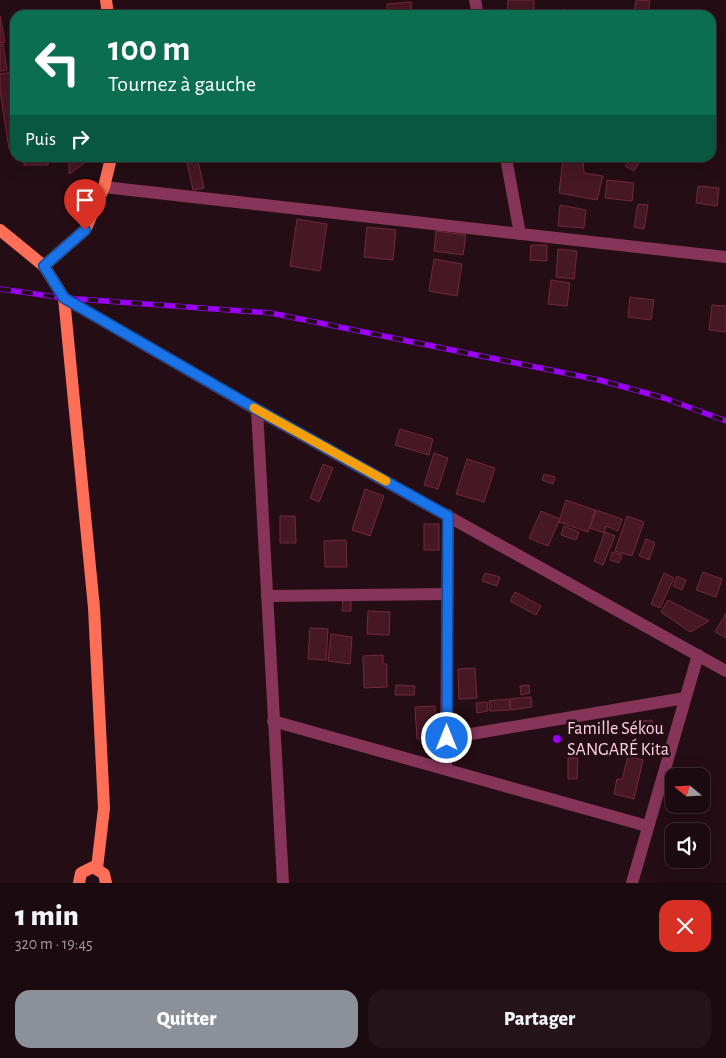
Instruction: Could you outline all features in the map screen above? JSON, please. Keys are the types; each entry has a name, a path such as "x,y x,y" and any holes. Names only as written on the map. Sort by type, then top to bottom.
{"main road":[{"path":"44,266 85,230 104,187 110,162"},
{"path":"0,230 44,266 64,298 94,608 104,808 98,868"},
{"path":"79,883 81,873 85,870 98,868"},
{"path":"98,868 104,874 106,883"}],"street":[{"path":"507,162 520,234"},
{"path":"104,187 726,257"},
{"path":"64,298 258,410 726,671"},
{"path":"258,410 273,721 284,883"},
{"path":"446,769 448,516"},
{"path":"267,596 448,594"},
{"path":"632,883 698,655"},
{"path":"447,738 685,698"},
{"path":"273,721 647,826"}],"building":[{"path":"508,0 534,0 534,10 507,10"},
{"path":"636,0 650,1 649,10 635,10"},
{"path":"411,2 412,10 388,10 387,4"},
{"path":"0,16 5,42 0,43"},
{"path":"3,44 7,70 0,71 0,45"},
{"path":"10,72 9,149 0,90 0,74"},
{"path":"24,162 48,162 48,165 24,165"},
{"path":"69,162 86,162 69,174"},
{"path":"198,162 204,188 193,190 187,163"},
{"path":"563,162 583,162 584,173 603,176 597,200 559,193"},
{"path":"628,162 640,162 634,171 625,166"},
{"path":"607,180 634,183 632,201 605,198"},
{"path":"698,186 719,188 717,206 696,203"},
{"path":"638,204 648,205 644,229 634,227"},
{"path":"560,205 586,210 584,228 558,226"},
{"path":"297,219 327,224 320,271 290,266"},
{"path":"367,227 396,230 393,260 364,257"},
{"path":"436,231 466,235 463,255 434,251"},
{"path":"531,245 547,245 547,261 530,260"},
{"path":"558,249 577,251 574,279 556,277"},
{"path":"434,259 462,264 457,296 429,291"},
{"path":"551,280 570,283 567,306 548,304"},
{"path":"630,297 654,300 651,320 628,317"},
{"path":"712,305 726,306 726,332 709,330"},
{"path":"400,429 433,439 429,455 395,445"},
{"path":"434,453 448,458 438,489 424,485"},
{"path":"467,459 495,468 484,502 456,494"},
{"path":"323,464 333,468 319,502 310,498"},
{"path":"544,474 555,477 553,484 542,480"},
{"path":"365,489 384,496 370,536 352,530"},
{"path":"566,500 595,510 588,532 559,522"},
{"path":"596,510 622,519 618,531 606,526 604,533 590,528"},
{"path":"541,511 560,519 548,546 529,538"},
{"path":"280,516 295,516 296,543 280,543"},
{"path":"627,516 644,522 632,556 615,551"},
{"path":"424,524 439,524 439,550 424,550"},
{"path":"564,526 579,532 576,540 561,535"},
{"path":"605,532 615,536 603,565 594,561"},
{"path":"646,539 655,543 649,560 639,556"},
{"path":"346,540 347,567 325,567 324,541"},
{"path":"612,552 622,555 619,563 610,560"},
{"path":"703,572 722,579 716,597 696,590"},
{"path":"485,573 500,577 497,586 482,581"},
{"path":"664,573 674,578 660,608 651,604"},
{"path":"677,576 686,580 682,590 673,586"},
{"path":"515,592 541,606 536,615 510,601"},
{"path":"343,597 351,597 351,611 342,611"},
{"path":"668,600 709,621 690,632 661,612"},
{"path":"368,611 390,612 389,635 367,634"},
{"path":"726,613 726,638 715,632"},
{"path":"310,628 328,629 326,660 308,659"},
{"path":"331,634 352,637 350,664 328,661"},
{"path":"383,655 383,664 387,664 387,687 364,688 363,656"},
{"path":"475,668 477,698 459,699 458,669"},
{"path":"396,685 415,686 414,695 395,695"},
{"path":"529,685 530,693 521,695 520,686"},
{"path":"531,697 532,707 511,710 510,699"},
{"path":"509,699 510,710 490,711 489,701"},
{"path":"487,702 488,711 477,713 476,703"},
{"path":"435,706 437,738 417,739 415,707"},
{"path":"652,720 653,729 632,732 631,722"},
{"path":"628,756 643,760 634,799 614,794 617,779 622,780"},
{"path":"568,758 578,758 577,779 568,779"}],"railway":[{"path":"0,289 64,298 271,313 599,380 664,398 726,421"}],"slow traffic":[{"path":"254,408 386,481"}],"place":[{"name":"Famille Sékou SANGARÉ Kita","path":"557,739"}],"route":[{"path":"85,230 44,266 64,298 258,410 448,516 447,738"}]}
